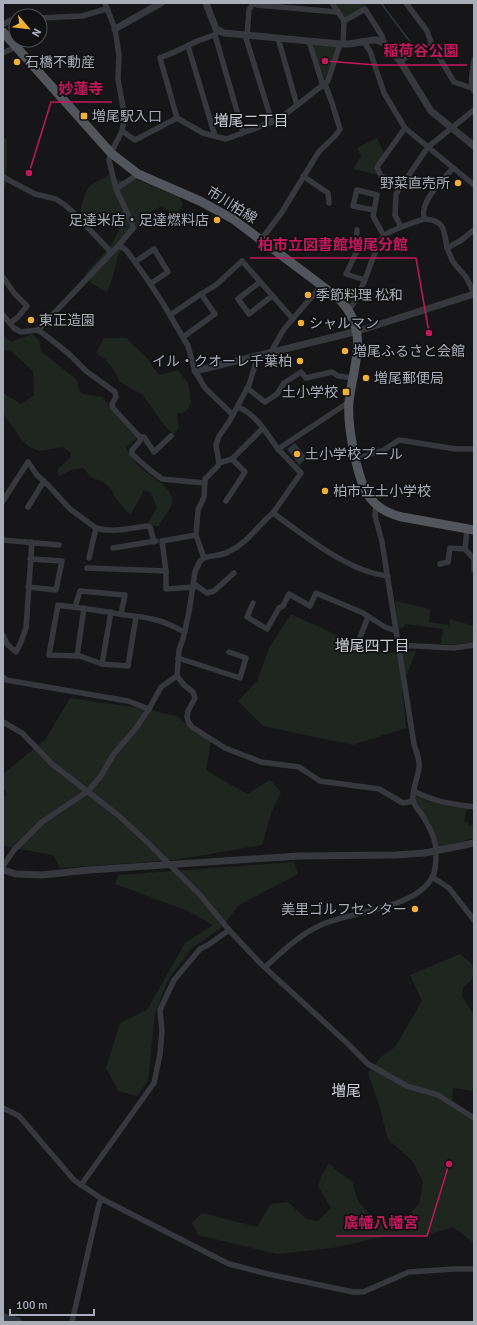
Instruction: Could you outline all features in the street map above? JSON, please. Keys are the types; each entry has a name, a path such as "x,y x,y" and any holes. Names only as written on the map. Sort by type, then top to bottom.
{"main road":[{"name":"市川柏線","path":"17,48 111,153 138,174 209,205 233,219 334,294 349,310 358,331 358,344 349,402 349,419 356,459 362,483 366,492 376,505 390,514 471,529"}],"street":[{"path":"115,29 160,3"},
{"path":"206,3 218,33 243,132"},
{"path":"272,122 246,35 249,10 253,3 258,5 338,12"},
{"path":"332,3 344,22 341,44 328,81 278,120 226,139 203,133 177,118 160,58 218,33 341,44 377,40 384,43 400,61 432,111 474,146"},
{"path":"406,3 427,31 432,44 454,82 473,89 474,60"},
{"path":"3,315 14,328 21,332 38,330 119,245 133,228 116,189 109,160 122,131 124,113 118,79 119,55 115,29 106,6 82,16 48,18"},
{"path":"344,22 365,10 382,36 384,43"},
{"path":"278,38 297,104"},
{"path":"261,240 282,212 318,153 340,129 309,41"},
{"path":"363,41 370,51 384,93 405,128 474,185"},
{"path":"400,61 418,50 432,44"},
{"path":"188,46 214,136"},
{"path":"3,53 14,48"},
{"path":"401,227 395,215 396,194 400,187 428,147 474,110"},
{"path":"122,131 135,140 177,118"},
{"path":"400,187 387,178 381,176 377,167 405,128"},
{"path":"424,219 424,209 428,200 453,168"},
{"path":"116,189 138,174"},
{"path":"303,176 328,193 329,203"},
{"path":"3,177 35,194 56,199 65,205 111,252"},
{"path":"374,210 354,206 357,190 377,195 373,216 384,236"},
{"path":"195,371 358,331 474,293 466,277 453,262 447,248 442,225 434,220 424,219 401,227 384,236 378,244 365,280 349,310"},
{"path":"357,230 356,253 346,274 365,280"},
{"path":"447,248 460,241 474,230"},
{"path":"119,245 127,251 135,262 183,337 188,346 195,371 205,388 233,415"},
{"path":"135,262 154,249 168,272 150,284"},
{"path":"170,316 216,285 242,261 293,319"},
{"path":"3,276 26,306 18,317 10,323"},
{"path":"260,282 238,299 249,314 272,296"},
{"path":"271,352 284,329 322,285"},
{"path":"183,337 215,314 201,294"},
{"path":"38,330 69,354 86,371 115,392 116,397 112,404 113,408 140,437 144,437 154,452 171,436"},
{"path":"204,558 196,535 198,510 204,497 205,479 218,466 219,463 216,445 219,436 238,407 247,388 258,355"},
{"path":"247,388 265,402 277,394 284,383 301,372 306,378 332,372 338,376 353,378"},
{"path":"278,449 349,402"},
{"path":"238,407 253,415 278,449 300,473 273,513 242,544 228,553 204,558 200,561 197,567 185,632 179,650 177,676 184,685 193,692 195,698 188,711 187,717 189,723 192,727 225,748 261,762 299,767 320,781 379,789 403,803 413,801"},
{"path":"219,463 232,459 263,428"},
{"path":"140,437 140,441 132,450 132,454 155,474 162,479 205,484"},
{"path":"356,459 384,450 399,440 456,449 474,449"},
{"path":"226,500 245,472 232,459"},
{"path":"3,501 28,462 37,475 70,509 96,528 111,530 147,526 150,527 154,542"},
{"path":"28,507 44,481"},
{"path":"265,967 306,933 320,925 335,919 394,904 414,894 422,889 432,877 434,871 436,850 432,832 413,801 420,766 414,744 382,542 375,516 376,505"},
{"path":"273,513 313,542 340,558 372,573 388,576"},
{"path":"89,558 96,528"},
{"path":"465,549 471,529"},
{"path":"113,548 196,535"},
{"path":"3,540 58,545"},
{"path":"162,541 166,571 166,589 194,585 207,593 214,591 234,573"},
{"path":"3,634 8,644 16,652 26,628 32,542"},
{"path":"440,564 448,562 450,548 465,549 474,559 474,570"},
{"path":"28,587 56,590 62,561 30,559"},
{"path":"87,568 166,571"},
{"path":"75,607 80,591 118,593 125,595 121,614"},
{"path":"253,603 246,616 267,629 279,608 283,606 290,594 310,606 316,593 368,616 385,627 396,631"},
{"path":"136,616 128,666 102,664 80,656 49,656 58,605 111,612 136,616 157,620 185,632"},
{"path":"77,656 84,608"},
{"path":"102,664 111,612"},
{"path":"359,640 368,616"},
{"path":"398,645 454,648 474,645"},
{"path":"178,658 240,678 246,658 229,652"},
{"path":"3,866 14,850 42,822 88,791 101,776 113,755 136,728 149,709 161,687 177,676"},
{"path":"3,677 6,680 128,701 149,709"},
{"path":"3,722 22,733 52,764 124,820 201,896 229,930 265,967 368,1064 407,1086 438,1095 474,1118"},
{"path":"414,791 427,798 447,804 474,807"},
{"path":"3,870 16,874 42,875 89,870 299,856 396,855 474,843"},
{"path":"432,877 450,888 474,920"},
{"path":"81,1185 154,1083 160,1054 162,1032 160,1010 174,980 200,950 229,930"},
{"path":"3,1108 20,1116 74,1180 81,1185 102,1199 229,1264 353,1292 363,1292 409,1272 474,1269"},
{"path":"72,1322 99,1204 102,1199"}],"shaded area":[{"path":"334,3 369,3 345,18"},
{"path":"315,45 335,46 337,49 326,79 323,79 314,47"},
{"path":"3,136 7,140 6,185 3,191"},
{"path":"377,138 384,153 374,167 378,175 353,169 361,157 357,148"},
{"path":"109,175 121,181 135,179 179,197 183,204 179,210 172,213 162,206 146,214 141,224 123,247 118,257 111,283 106,292 91,283 85,274 111,244 119,230 121,222 113,213 101,217 81,215 81,208 89,187"},
{"path":"32,334 39,340 41,351 77,380 79,391 83,394 102,397 137,438 126,448 139,466 165,487 171,496 172,501 170,509 159,526 147,524 157,508 151,493 144,490 131,514 127,512 114,496 112,490 105,483 91,477 83,468 71,470 60,476 57,471 71,457 71,454 64,447 40,451 29,447 22,440 3,413 3,393 21,404 34,395 33,371 12,352 3,350 3,335 11,342"},
{"path":"104,338 126,338 146,357 159,375 178,370 188,383 191,402 189,408 183,413 177,413 179,428 176,432 173,434 165,426 143,395 120,382 106,360 96,353"},
{"name":"土小学校プール","path":"295,443 307,458 299,465 287,449"},
{"path":"395,601 430,609 429,622 449,625 450,619 474,626 474,642 456,645 441,644 443,629 405,624 404,627 398,629"},
{"path":"291,614 341,637 362,643 387,653 416,651 402,687 406,728 353,745 263,726 238,701 257,681 269,648"},
{"path":"70,698 140,708 176,716 211,742 206,770 247,794 270,780 281,792 272,811 262,845 175,860 60,868 53,855 3,846 3,798 7,794 3,787 3,774 45,740"},
{"path":"416,796 427,801 467,809 464,822 468,822 468,826 474,825 474,838 437,848 434,831 416,801"},
{"path":"294,862 298,874 239,905 221,928 192,948 169,978 155,1013 148,1081 137,1096 118,1091 106,1068 120,1023 147,1010 185,943 213,925 188,911 115,884 118,875"},
{"path":"460,954 471,963 474,972 474,977 463,988 462,996 474,1015 474,1091 453,1088 452,1107 474,1121 474,1243 453,1227 423,1236 385,1236 333,1248 277,1254 198,1235 192,1223 202,1213 257,1227 271,1204 288,1202 306,1219 318,1221 331,1208 318,1186 321,1176 329,1163 339,1173 352,1181 358,1201 375,1221 404,1219 419,1204 423,1182 413,1162 388,1139 379,1105 368,1073 382,1056 395,1047 422,1001 410,975"}],"waterway":[{"path":"381,3 414,47"},
{"path":"3,1318 17,1322"}],"place":[{"name":"稲荷谷公園","path":"325,61"},
{"name":"石橋不動産","path":"17,62"},
{"name":"増尾駅入口","path":"84,116"},
{"name":"妙蓮寺","path":"29,173"},
{"name":"野菜直売所","path":"458,183"},
{"name":"足達米店・足達燃料店","path":"217,220"},
{"name":"季節料理 松和","path":"308,295"},
{"name":"東正造園","path":"31,320"},
{"name":"シャルマン","path":"301,323"},
{"name":"柏市立図書館増尾分館","path":"429,333"},
{"name":"増尾ふるさと会館","path":"345,351"},
{"name":"イル・クオーレ千葉柏","path":"300,361"},
{"name":"増尾郵便局","path":"366,378"},
{"name":"土小学校","path":"346,392"},
{"name":"土小学校プール","path":"297,454"},
{"name":"柏市立土小学校","path":"325,491"},
{"name":"美里ゴルフセンター","path":"415,909"},
{"name":"廣幡八幡宮","path":"449,1164"}],"district":[{"name":"増尾二丁目","path":"251,121"},
{"name":"増尾四丁目","path":"372,646"},
{"name":"増尾","path":"346,1091"}]}
